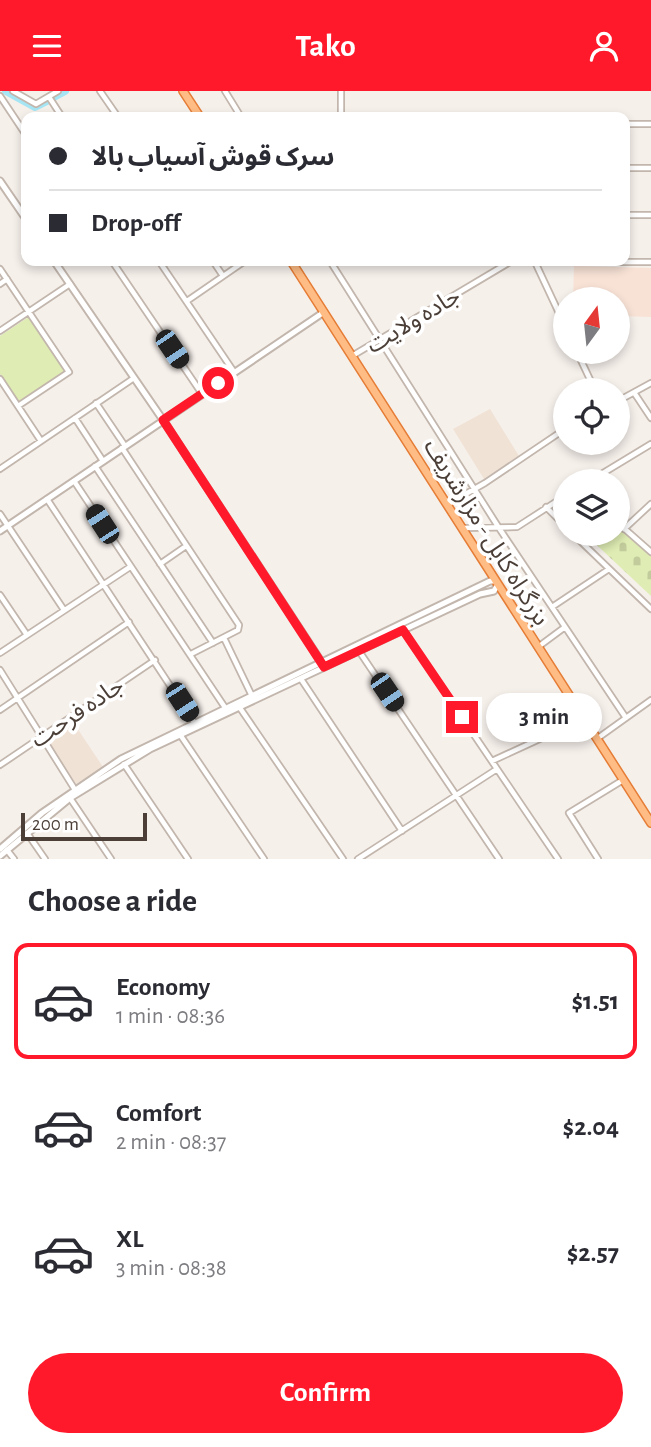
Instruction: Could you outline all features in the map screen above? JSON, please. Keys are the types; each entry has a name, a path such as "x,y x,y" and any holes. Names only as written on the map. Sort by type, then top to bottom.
{"highway":[{"path":"183,91 197,112"},
{"name":"بزرگراه کابل - مزارشریف","path":"294,266 463,528 486,566 492,584 505,598 651,823"}],"street":[{"path":"13,91 36,104 58,91"},
{"path":"100,91 115,112"},
{"path":"225,91 238,112"},
{"path":"341,91 341,112"},
{"path":"0,96 21,128"},
{"path":"49,97 59,112"},
{"path":"630,124 651,124"},
{"path":"630,168 651,168"},
{"path":"0,181 21,212"},
{"path":"630,215 651,215"},
{"name":"جاده ولایت","path":"630,262 651,263"},
{"path":"57,266 163,420 323,664"},
{"path":"115,266 202,394"},
{"path":"162,266 234,372"},
{"path":"216,266 223,276"},
{"path":"187,302 238,266"},
{"path":"333,266 499,528 626,718"},
{"name":"جاده ولایت","path":"352,356 503,266"},
{"path":"535,266 553,302"},
{"path":"0,269 69,372 18,406"},
{"path":"0,284 7,279"},
{"path":"0,331 70,284"},
{"path":"0,531 324,312"},
{"path":"0,468 134,378"},
{"path":"0,379 41,442"},
{"path":"630,396 651,383"},
{"path":"635,394 651,418"},
{"path":"96,403 239,625 238,630 191,654"},
{"path":"75,418 103,461"},
{"path":"448,505 553,437"},
{"path":"610,469 651,444"},
{"path":"95,466 213,643"},
{"path":"74,481 226,709"},
{"path":"46,498 196,726"},
{"path":"463,528 517,527 553,503"},
{"path":"630,523 651,504"},
{"path":"546,507 553,514"},
{"path":"0,514 64,611"},
{"path":"630,534 651,552"},
{"path":"160,564 186,546"},
{"path":"585,546 651,609"},
{"path":"0,653 130,567"},
{"path":"552,607 609,569"},
{"path":"0,849 69,796 123,761 196,726 301,679 323,664 359,651 494,591 492,584 252,696 226,709 196,726 181,736 123,761"},
{"path":"488,592 505,598"},
{"path":"0,595 27,635"},
{"path":"0,710 129,622"},
{"path":"537,647 565,627"},
{"path":"403,630 558,859"},
{"path":"224,638 252,696"},
{"path":"359,651 499,859"},
{"name":"جاده فرحت","path":"0,765 155,660"},
{"path":"0,670 76,792"},
{"path":"301,679 402,831"},
{"path":"597,739 651,700"},
{"path":"240,708 343,859"},
{"path":"492,761 584,718"},
{"path":"181,736 264,859"},
{"path":"123,761 188,859"},
{"path":"358,859 497,769"},
{"path":"598,859 569,813 623,780"},
{"path":"0,856 69,796"},
{"path":"69,796 111,859"},
{"path":"27,833 45,859"},
{"path":"7,850 14,859"}],"shaded area":[{"path":"574,266 651,268 651,317 630,316 630,287 573,287"},
{"path":"490,409 519,456 484,479 453,429"},
{"path":"71,719 103,767 76,784 44,736"}],"green space":[{"path":"30,316 66,372 19,402 0,374 0,336"},
{"path":"630,534 651,552 651,596 598,546 630,546"}],"waterway":[{"path":"6,91 35,107 47,101"},
{"path":"52,98 65,91"}],"route":[{"path":"218,383 163,420 324,667 403,630 462,717"}]}
